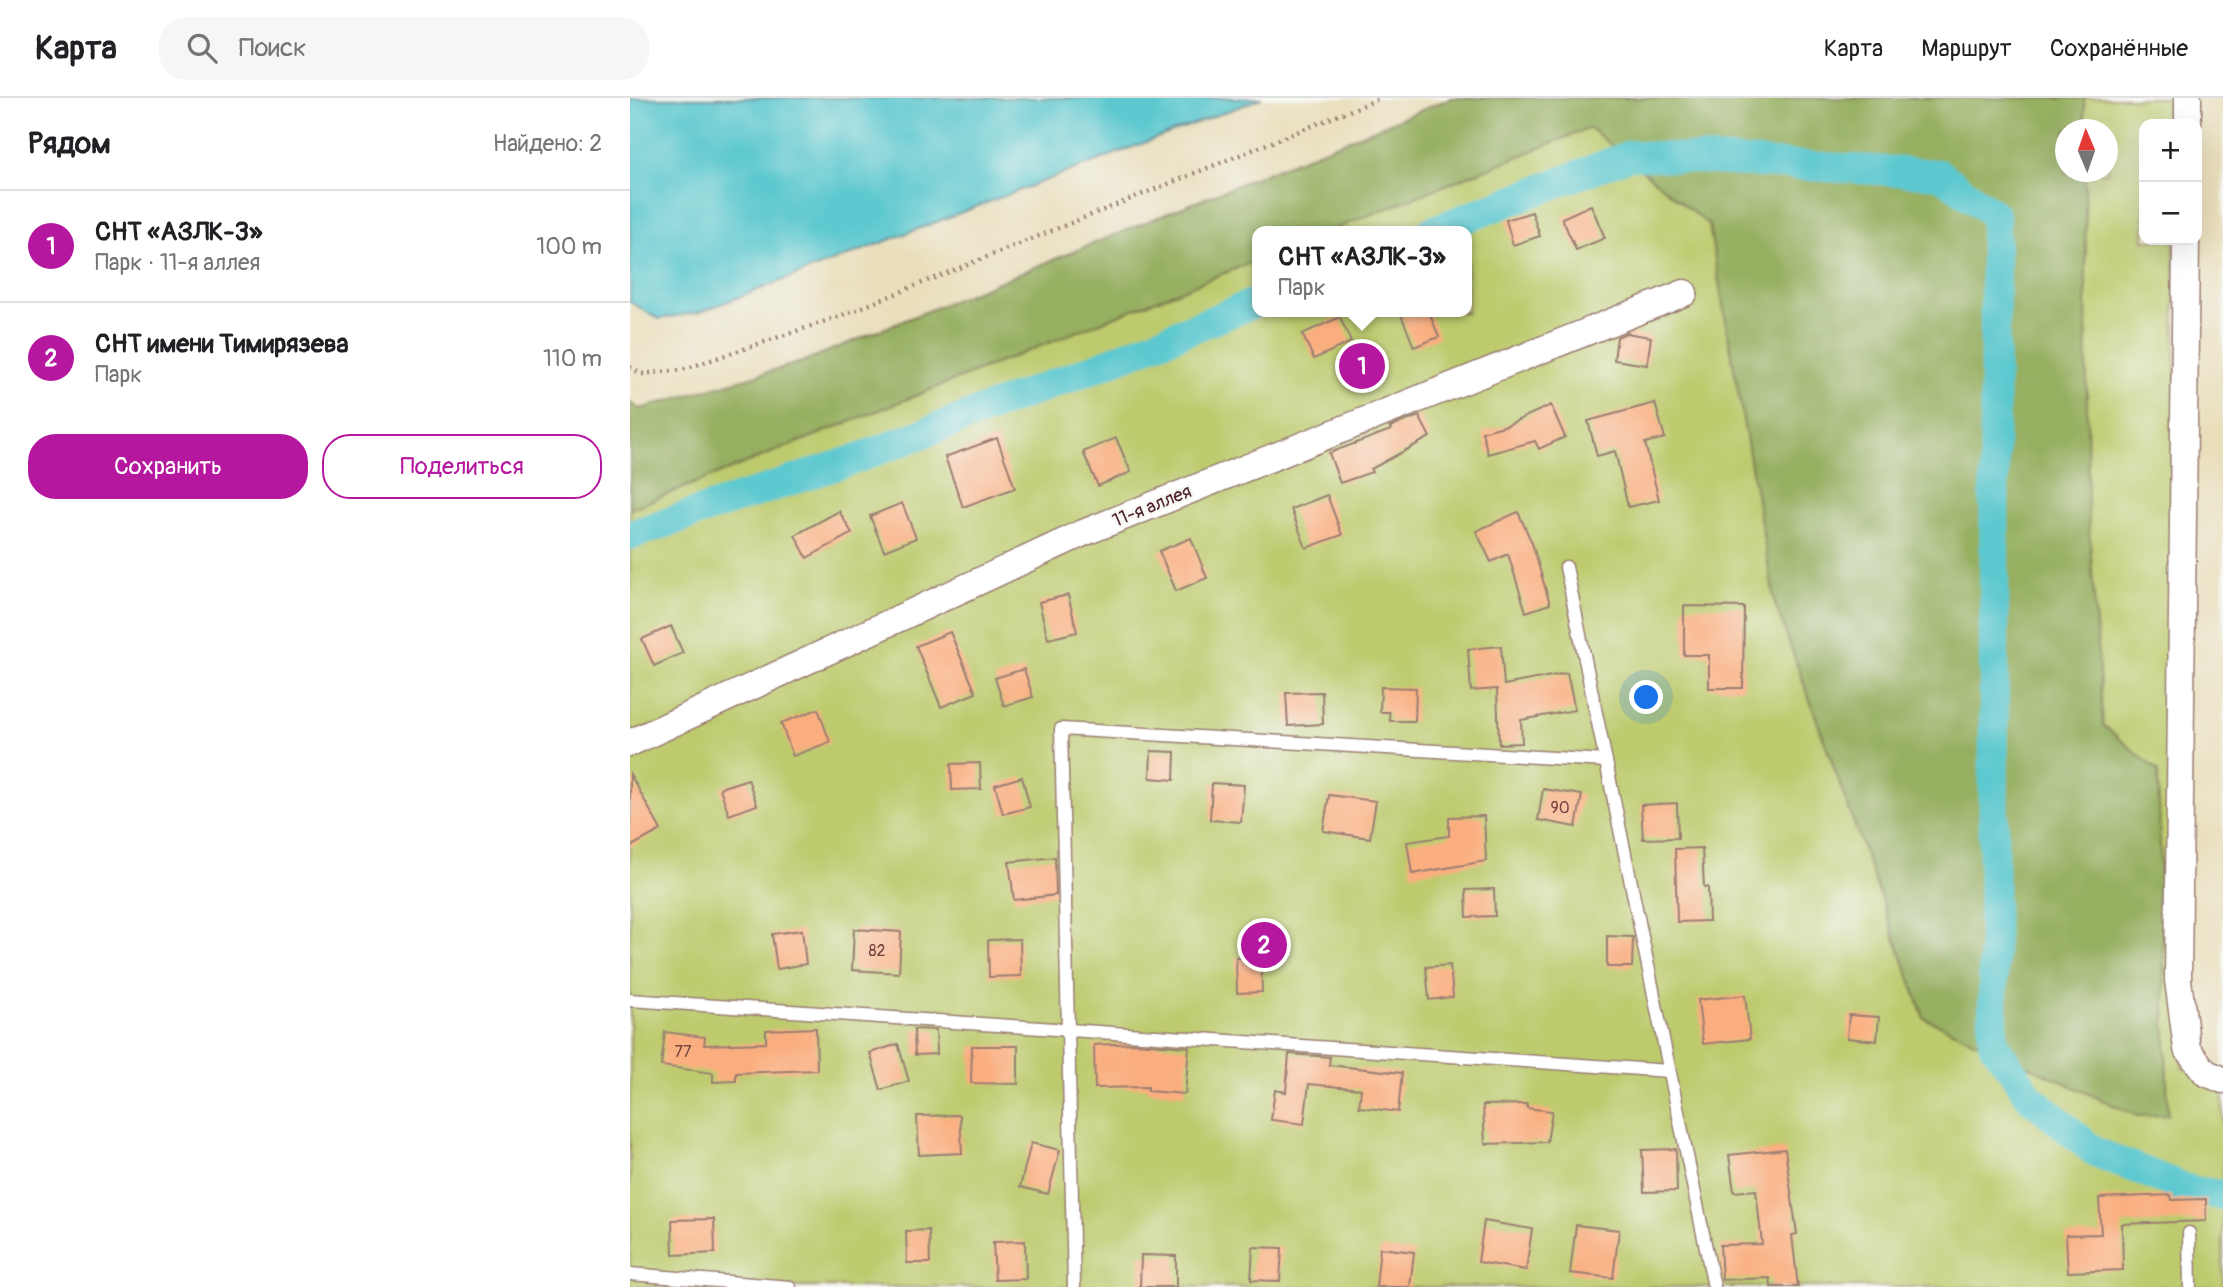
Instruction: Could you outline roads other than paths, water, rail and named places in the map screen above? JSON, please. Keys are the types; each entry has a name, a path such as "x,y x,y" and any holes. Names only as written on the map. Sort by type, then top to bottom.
{"street":[{"path":"2188,98 2188,119"},
{"path":"2186,245 2178,980 2187,1049 2206,1073 2223,1080"},
{"name":"11-я аллея","path":"630,743 1083,533 1684,293"}],"lane":[{"path":"1566,567 1714,1287"},
{"path":"1074,1287 1060,729 1606,761"},
{"path":"630,1000 1669,1071"},
{"path":"2189,1233 2190,1287"},
{"path":"630,1274 790,1287"}],"water":[{"path":"630,98 1262,98 700,312 659,319 630,302"}],"waterway":[{"path":"1445,226 1630,155 1940,174 1995,215 1993,1043 2031,1098 2095,1152 2192,1191 2223,1195"},
{"path":"630,535 856,459 1097,367 1252,304"}],"place":[{"name":"СНТ «АЗЛК-3»","path":"1362,366"},
{"name":"СНТ имени Тимирязева","path":"1264,945"}]}
